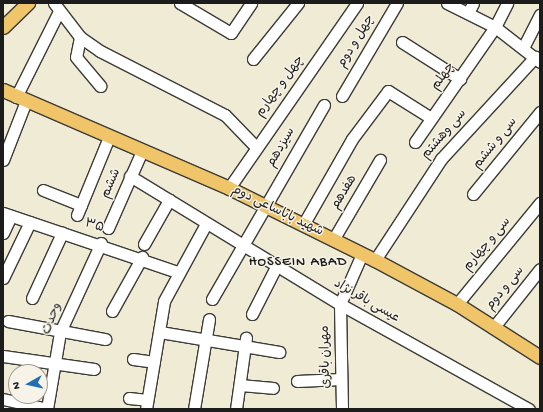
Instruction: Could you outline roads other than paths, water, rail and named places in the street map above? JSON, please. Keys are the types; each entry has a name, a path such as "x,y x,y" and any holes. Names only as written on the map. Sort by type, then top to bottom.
{"main road":[{"path":"3,27 28,3"},
{"name":"شهید باباساعی دوم","path":"3,90 229,188 375,260 457,304 540,357"}],"street":[{"path":"180,3 231,33 251,3"},
{"path":"253,59 298,3"},
{"name":"چهل و چهارم","path":"229,188 357,3"},
{"name":"چهل و دوم","path":"342,96 397,3"},
{"path":"447,3 470,8 524,46 538,60"},
{"name":"چهلم","path":"415,142 460,80 495,27 507,3"},
{"path":"3,160 21,99 56,7 80,36 100,51 225,115 256,147"},
{"path":"524,46 540,16"},
{"path":"80,36 76,57 100,86"},
{"path":"402,42 460,80"},
{"name":"سی وهشتم","path":"375,260 441,159 538,60"},
{"path":"304,225 352,139 388,91 431,118"},
{"name":"سیزدهم","path":"212,299 242,243 324,105"},
{"name":"سی و ششم","path":"473,194 540,112"},
{"path":"43,190 79,210 109,137"},
{"name":"ششم","path":"108,228 142,151"},
{"name":"هفدهم","path":"333,240 380,160"},
{"name":"عیسی باقر نژاد","path":"130,176 206,224 242,243 340,304 529,409"},
{"path":"144,244 169,200"},
{"name":"سی و چهارم","path":"457,304 540,203"},
{"path":"3,233 7,214"},
{"name":"۳۵","path":"7,214 62,233 101,243 142,257 177,272"},
{"path":"3,278 30,222"},
{"path":"129,398 147,405 164,300 177,272 206,224"},
{"path":"32,298 62,233"},
{"name":"وحدت","path":"47,409 60,332 101,243"},
{"path":"340,304 362,254"},
{"path":"112,311 142,257"},
{"path":"252,314 277,265"},
{"name":"سی و دوم","path":"493,328 540,269"},
{"name":"مهران باقری","path":"340,304 342,409"},
{"path":"194,409 209,319"},
{"path":"8,321 60,332 105,339"},
{"path":"160,332 206,341 245,343 279,352"},
{"path":"236,409 245,343"},
{"path":"3,356 94,369"},
{"path":"133,359 154,362"},
{"path":"297,381 341,379"},
{"path":"240,385 273,388"},
{"path":"3,399 47,409"}],"district":[{"name":"HOSSEIN ABAD","path":"298,263"}]}
